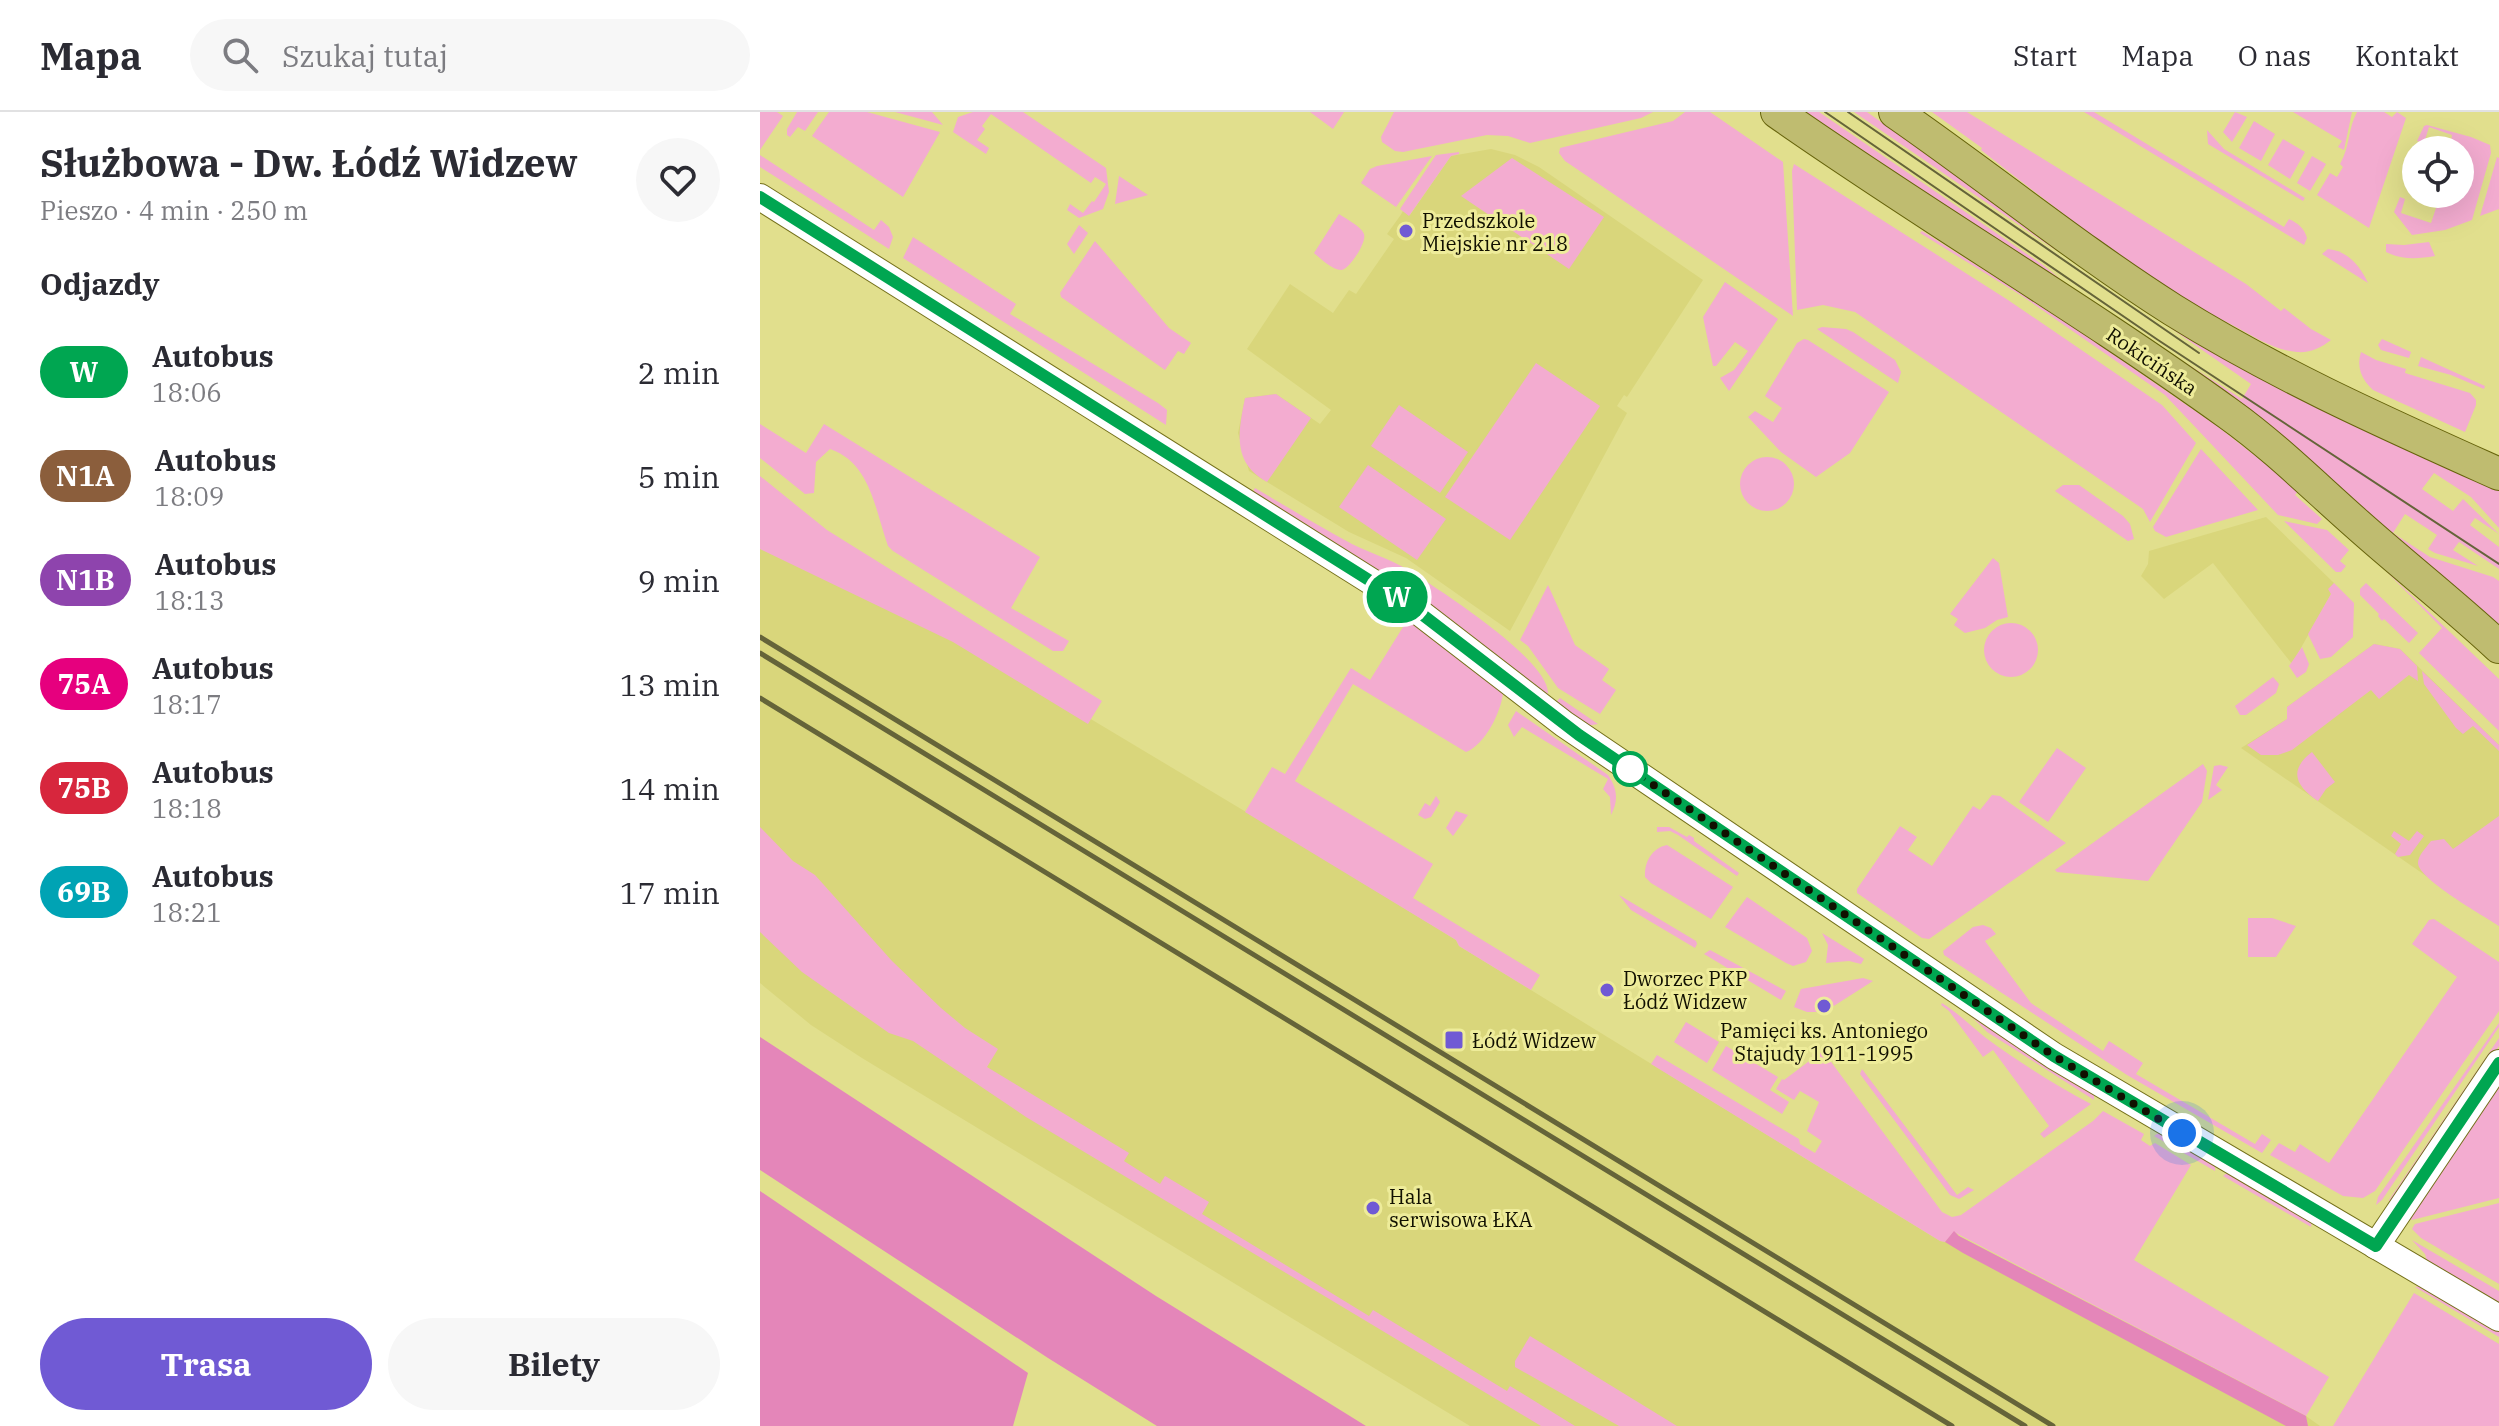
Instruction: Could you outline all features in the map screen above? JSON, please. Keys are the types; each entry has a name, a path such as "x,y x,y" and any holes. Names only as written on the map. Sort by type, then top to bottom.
{"main road":[{"name":"Rokicińska","path":"1777,112 2230,414 2280,453 2499,647"},
{"path":"1895,112 2078,245 2224,341 2335,399 2499,474"}],"street":[{"path":"760,197 1415,609 1564,724 2073,1069 2499,1318"},
{"path":"2376,1246 2499,1063"}],"shaded area":[{"path":"760,112 777,112 783,116 760,150"},
{"path":"797,112 818,112 805,131 798,127 790,137 787,129"},
{"path":"829,112 867,112 940,132 903,197 812,136"},
{"path":"895,112 932,112 943,125"},
{"path":"973,112 1023,112 1106,168 1109,192 1103,209 1079,218 1067,210 1070,204 1083,213 1106,184 1095,177 1091,183 991,114 977,140 989,148 986,154 953,132 958,117"},
{"path":"1310,112 1344,112 1333,129"},
{"path":"1394,112 1653,112 1641,118 1530,143 1508,136 1487,135 1403,152 1395,151 1382,142 1381,137"},
{"path":"1685,112 1710,112 1783,162 1793,316 1565,161 1559,153 1560,148 1673,121"},
{"path":"1806,112 1819,112 2059,278 2057,280"},
{"path":"1854,112 1867,112 2063,252 2054,249"},
{"path":"1932,112 1967,112 2331,340 2311,351 2289,351 2266,343 2202,308 2104,244"},
{"path":"2084,112 2094,112 2284,227 2289,219 2296,223 2306,235 2304,245"},
{"path":"2235,112 2247,117 2232,142 2223,132"},
{"path":"2293,112 2352,112 2344,150 2338,147 2342,141"},
{"path":"2357,112 2384,112 2392,117 2397,112 2406,118 2369,228 2317,195 2330,173 2337,177 2343,167 2340,164"},
{"path":"2254,121 2275,134 2261,161 2239,148"},
{"path":"2427,125 2467,136 2452,136 2429,127 2426,136 2419,136"},
{"path":"2207,130 2224,149 2305,198 2303,201 2208,144"},
{"path":"2474,138 2490,145 2491,153 2472,220 2445,230 2412,235 2394,212 2400,197 2401,213 2431,223 2436,208 2474,208"},
{"path":"2283,139 2305,152 2290,179 2268,165"},
{"path":"1491,149 1515,155 1539,167 1703,280 1627,397 1624,395 1617,406 1627,413 1510,631 1406,558 1349,532 1249,471 1238,433 1245,398 1276,394 1320,424 1331,410 1247,349 1290,284 1333,313 1349,290 1356,294 1394,239 1387,234 1403,211 1410,215 1451,156"},
{"path":"1459,152 1451,156 1409,216 1400,209 1436,155"},
{"path":"760,155 874,230 881,220 889,227 893,237 889,249 760,167"},
{"path":"1432,156 1396,207 1361,183 1370,169 1377,166"},
{"path":"2312,156 2326,164 2310,191 2297,183"},
{"path":"2497,157 2499,209 2480,216"},
{"path":"1512,158 1604,217 1569,269 1461,196"},
{"path":"1794,164 2008,300 2162,405 2196,443 2150,522 2143,509 1855,312 1823,305 1797,310"},
{"path":"1119,176 1148,195 1115,204"},
{"path":"1339,214 1364,234 1353,261 1341,270 1330,266 1314,253"},
{"path":"1079,225 1088,233 1074,254 1067,244"},
{"path":"1922,231 2059,317 2217,426 2299,490 2295,495 2322,519 2317,524 2278,515 2165,395 2022,296 1920,233"},
{"path":"913,237 1016,304 1010,314 1158,403 1167,410 1166,425 903,258"},
{"path":"1095,241 1169,328 1191,343 1184,354 1178,351 1165,370 1061,297 1060,293"},
{"path":"2429,242 2435,256 2410,258 2386,252 2386,244"},
{"path":"2328,249 2352,260 2368,283 2322,254"},
{"path":"1725,282 1778,319 1729,391 1720,378 1734,370 1748,351 1735,342 1713,366 1703,317"},
{"path":"2149,313 2499,489 2499,528 2471,497 2434,473 2422,489 2453,511 2463,499 2499,534 2475,518 2470,525 2499,547 2499,569 2459,542 2453,550 2478,566 2428,549 2437,535 2405,514 2393,533 2430,557 2499,581 2499,628 2136,331 2242,399 2251,384"},
{"path":"1822,327 1853,332 1895,360 1901,372 1898,383 1817,329"},
{"path":"1804,339 1889,392 1850,453 1816,477 1781,452 1748,417 1755,411 1773,422 1782,408 1765,396 1797,343"},
{"path":"2382,339 2411,352 2409,358 2381,350 2378,345"},
{"path":"2361,352 2406,369 2405,373 2470,393 2476,405 2465,432 2373,390 2361,373"},
{"path":"2421,357 2485,386 2484,389 2418,366"},
{"path":"1536,363 1600,406 1510,540 1445,497"},
{"path":"1276,394 1311,418 1267,482 1248,466 1243,456 1241,423 1245,398"},
{"path":"1399,405 1468,452 1440,493 1371,446"},
{"path":"760,424 806,453 824,424 1040,557 1011,608 1069,641 1063,651 1053,651 893,551 888,546 870,489 855,465 844,456 830,449 816,462 814,493 805,494 760,458"},
{"path":"2201,449 2258,510 2166,537 2153,527"},
{"path":"1767,457 1786,465 1794,484 1786,503 1767,511 1748,503 1740,484 1748,465"},
{"path":"1368,465 1446,519 1417,560 1339,507"},
{"path":"760,476 827,530 1102,701 1088,724 953,642 760,549"},
{"path":"2063,485 2079,485 2123,516 2130,524 2134,539 2128,541 2055,491"},
{"path":"1255,488 1352,544 1401,566 1465,608 1530,662 1543,679 1548,693 1544,697 1251,495"},
{"path":"2266,517 2334,583 2331,594 2292,664 2213,563 2164,599 2141,576 2148,564 2149,551"},
{"path":"2284,521 2327,530 2349,550 2340,561 2346,566 2341,572 2336,572"},
{"path":"760,547 974,649 1456,940 1459,946 1940,1241 1946,1242 1959,1236 2320,1426 1470,1426 862,1058 811,1025 760,983"},
{"path":"1993,558 1999,563 2008,617 1965,633 1954,625 1958,619 1950,614"},
{"path":"2382,567 2499,679 2499,731 2419,653 2442,628"},
{"path":"2334,583 2354,603 2353,637 2331,657 2320,659 2308,634 2331,594 2328,589"},
{"path":"2366,583 2418,633 2409,643 2384,619 2382,621 2360,595 2360,589"},
{"path":"1548,585 1575,645 1609,669 1602,680 1616,690 1600,714 1558,688 1528,646 1520,640"},
{"path":"1408,619 1503,693 1486,735 1466,752 1353,684 1295,781 1433,864 1413,898 1540,975 1531,990 1459,946 1456,940 1245,812 1272,767 1285,774 1351,668 1370,680"},
{"path":"2011,623 2030,631 2038,650 2030,669 2011,677 1992,669 1984,650 1992,631"},
{"path":"2374,644 2400,649 2499,745 2499,820 2432,880 2241,748 2287,719 2287,707"},
{"path":"2374,644 2400,649 2417,666 2418,681 2409,675 2379,699 2371,690 2292,750 2278,755 2261,755 2247,745 2287,719 2287,707"},
{"path":"2302,647 2309,664 2306,672 2297,678 2289,666"},
{"path":"2422,671 2499,745 2499,751 2473,726 2463,734 2456,728 2424,684"},
{"path":"2273,677 2279,684 2276,693 2246,715 2240,715 2235,706"},
{"path":"1560,698 1598,724 1586,726 1554,704"},
{"path":"1516,711 1608,775 1616,794 1611,815 1610,797 1603,789 1608,779 1522,727 1514,737 1508,725"},
{"path":"2057,748 2086,768 2048,822 2019,802"},
{"path":"2312,752 2335,782 2318,801 2300,784 2297,772"},
{"path":"2203,764 2207,771 2202,802 2148,881 2055,870"},
{"path":"2214,766 2228,767 2216,785 2222,790 2208,800"},
{"path":"1992,795 2000,796 2066,843 1929,939 1922,938 1857,893 1900,826 1917,837 1908,850 1932,866 1973,806 1980,810"},
{"path":"1436,796 1440,802 1431,817 1425,819 1418,815 1425,803 1430,806"},
{"path":"1456,811 1468,815 1453,836 1446,828"},
{"path":"2499,816 2499,926 2440,887 2421,870 2418,860 2431,841 2444,839 2453,849"},
{"path":"760,827 793,861 815,875 892,961 941,1008 998,1049 987,1067 1129,1153 1124,1161 1160,1184 1165,1176 1209,1202 1202,1214 1369,1316 1373,1310 1507,1391 1510,1386 1575,1426 1541,1426 1026,1117 913,1041 889,1033 802,972 760,932"},
{"path":"1657,827 1669,827 1687,837 1689,835 1739,873 1737,876 1670,831 1657,832"},
{"path":"2394,831 2409,841 2417,831 2424,836 2410,855 2398,857 2395,854 2401,844 2391,836"},
{"path":"1667,845 1733,887 1711,919 1645,877 1650,856"},
{"path":"1619,895 1696,941 1695,948 1631,910"},
{"path":"1747,897 1807,938 1812,951 1806,962 1793,966 1786,963 1725,927"},
{"path":"2248,918 2272,918 2296,926 2276,957 2248,957"},
{"path":"2434,919 2499,962 2499,1011 2375,1191 2363,1198 2343,1196 2270,1155 2279,1143 2295,1152 2300,1144 2329,1163 2457,977 2412,944 2429,920"},
{"path":"1983,925 1996,934 1985,941 2031,1003 2103,1051 2109,1041 2143,1063 2136,1074 2255,1144 2262,1134 2271,1140 2262,1153 2127,1075 1944,955 1943,951 1973,927"},
{"path":"1822,933 1864,959 1861,964 1849,961 1826,963 1828,945"},
{"path":"1710,950 1786,991 1781,1000 1704,954"},
{"path":"1863,978 1873,981 1829,1009 1828,1001 1818,1003 1819,1012 1794,1007 1801,989"},
{"path":"1942,1003 2011,1056 2091,1104 2044,1138 2040,1134 2049,1126 1993,1050 1983,1057"},
{"path":"1964,1009 2091,1091 2094,1100 1987,1032"},
{"path":"1686,1022 1719,1042 1707,1063 1674,1042"},
{"path":"2499,1023 2499,1027 2376,1205 2378,1197"},
{"path":"760,1037 1156,1296 1366,1426 1157,1426 1048,1358 760,1170"},
{"path":"2499,1038 2499,1046 2390,1206 2389,1200"},
{"path":"1726,1046 1778,1077 1770,1090 1789,1102 1782,1114 1712,1070"},
{"path":"1823,1051 1942,1212 1952,1217 1961,1215 2103,1111 2144,1134 2141,1140 2150,1146 2155,1143 2191,1165 2134,1260 2329,1377 2306,1416 1954,1232 1945,1242 1940,1241 1651,1064 1657,1055 1799,1139 1800,1144 1815,1153 1822,1141 1807,1131 1819,1102 1800,1091 1794,1100 1776,1089 1782,1079 1812,1059 1812,1054 1818,1055"},
{"path":"1862,1069 1957,1195 1968,1187 1974,1190 1959,1199 1950,1195 1860,1074"},
{"path":"2499,1079 2499,1198 2412,1220 2406,1216"},
{"path":"2160,1132 2215,1164 2215,1171 2154,1136"},
{"path":"2227,1173 2312,1221 2311,1227 2223,1176"},
{"path":"760,1191 1028,1373 1013,1426 760,1426"},
{"path":"2499,1203 2499,1284 2421,1238 2412,1229 2415,1224"},
{"path":"1954,1231 2306,1416 2308,1426 2286,1426 1963,1253 1945,1242"},
{"path":"2412,1240 2499,1291 2499,1306 2428,1264 2425,1254"},
{"path":"2422,1286 2499,1330 2499,1337 2415,1287"},
{"path":"2414,1293 2499,1344 2499,1426 2333,1426"},
{"path":"1530,1336 1677,1426 1619,1426 1515,1367 1515,1361"}],"tram line":[{"path":"1825,112 2158,340 2499,564"},
{"path":"1848,112 2199,353"}],"railway":[{"path":"760,637 2053,1426"},
{"path":"760,653 2025,1426"},
{"path":"760,698 1952,1426"}],"bus line":[{"name":"W","path":"760,197 1429,618 1579,735 2054,1056 2376,1246 2499,1063"}],"place":[{"name":"Przedszkole Miejskie nr 218","path":"1406,231"},
{"name":"Dworzec PKP Łódź Widzew","path":"1607,990"},
{"name":"Pamięci ks. Antoniego Stajudy 1911-1995","path":"1824,1006"},
{"name":"Łódź Widzew","path":"1454,1040"},
{"name":"Hala serwisowa ŁKA","path":"1373,1208"}],"route":[{"path":"1630,769 2054,1056 2182,1133"}]}
